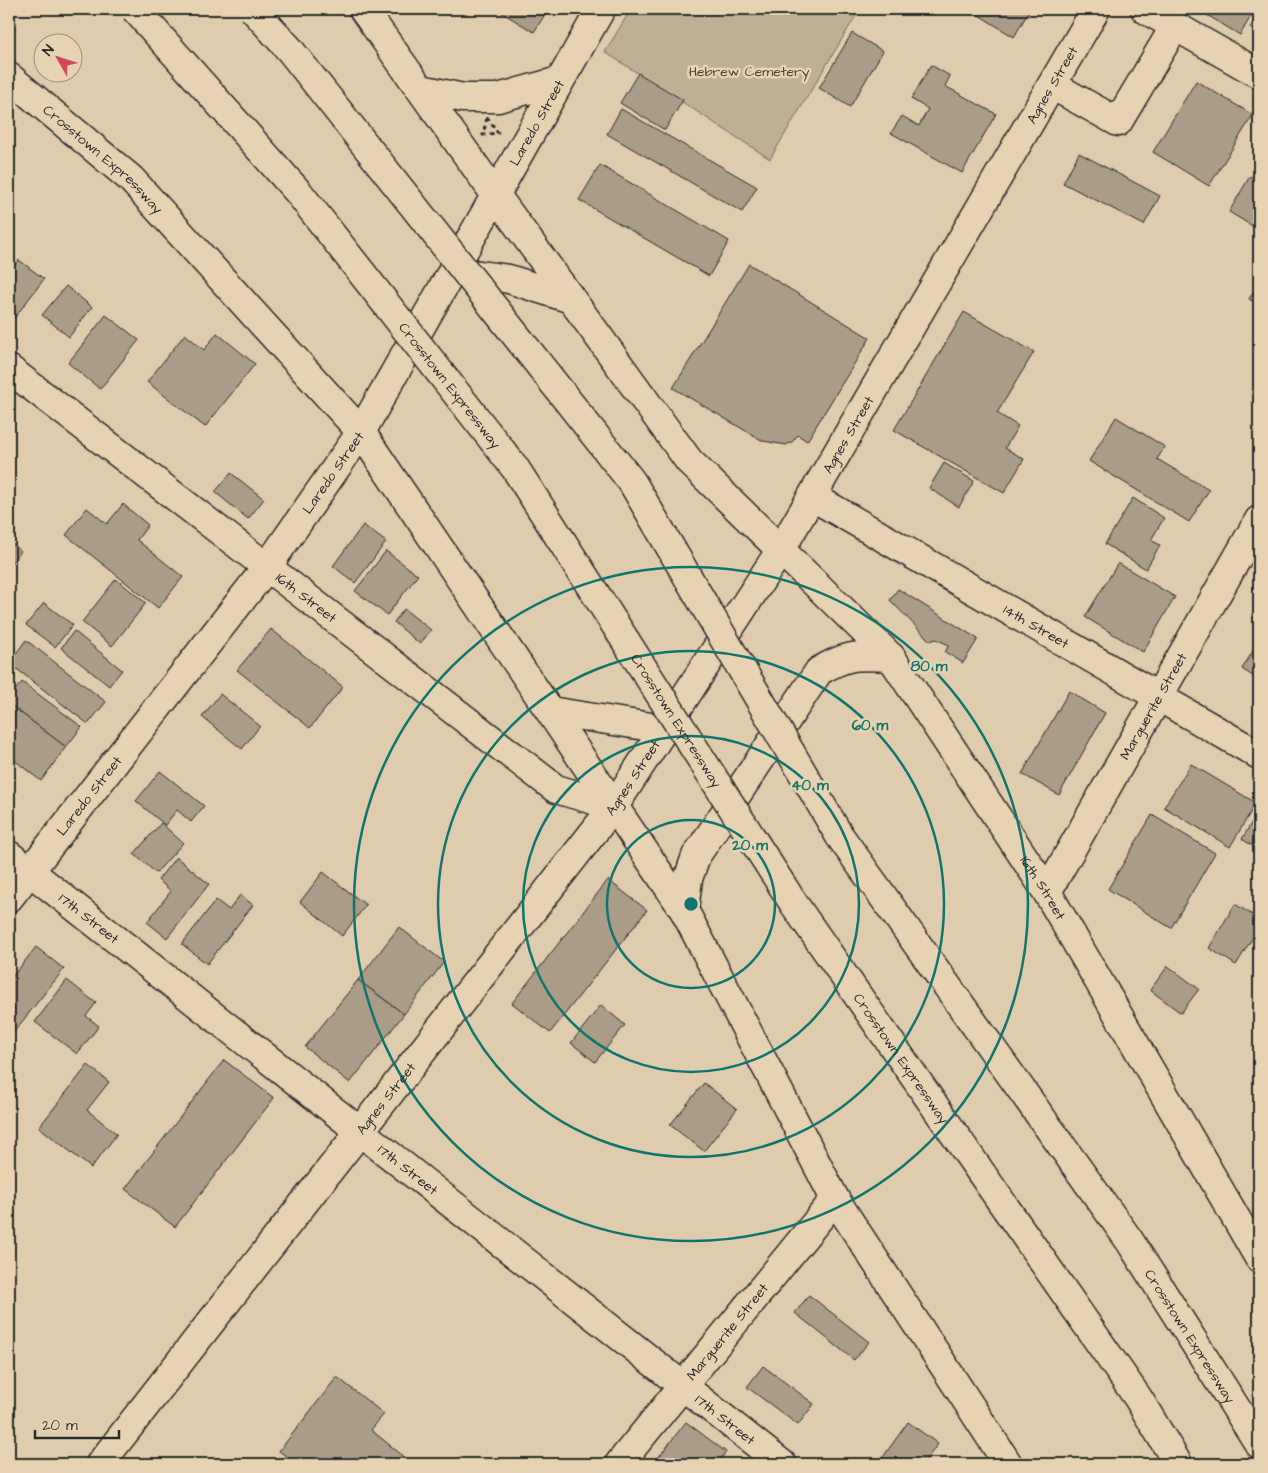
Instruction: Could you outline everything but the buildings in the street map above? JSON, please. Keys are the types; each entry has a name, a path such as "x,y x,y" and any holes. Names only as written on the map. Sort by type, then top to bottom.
{"main road":[{"name":"Crosstown Expressway","path":"135,9 299,193 515,468 794,904 1138,1398 1178,1464"},
{"name":"Crosstown Expressway","path":"253,9 290,50 632,482 839,836 1129,1240 1259,1444"},
{"path":"363,9 689,461 780,551"},
{"name":"Laredo Street","path":"9,898 267,567 361,432 601,9"},
{"name":"Agnes Street","path":"100,1464 614,806 813,497 1096,9"},
{"path":"1145,9 1259,74"},
{"path":"1052,85 1118,122 1176,26"},
{"name":"Crosstown Expressway","path":"9,77 131,179 361,432 684,910 835,1199 1008,1464"},
{"path":"421,89 463,98 498,98 559,80"},
{"path":"452,271 510,279 571,299"},
{"name":"16th Street","path":"9,369 556,789 614,806"},
{"name":"14th Street","path":"813,497 1259,755"},
{"name":"Marguerite Street","path":"1047,892 1259,520"},
{"name":"16th Street","path":"780,551 891,657 1047,892 1259,1258"},
{"path":"684,910 688,879 696,856 819,671 841,658 858,656 891,657"},
{"path":"550,711 664,729"},
{"name":"17th Street","path":"9,855 359,1133 782,1464"},
{"name":"Marguerite Street","path":"619,1464 835,1199"}],"path":[{"path":"483,135 498,133"}],"green space":[{"name":"Hebrew Cemetery","path":"631,9 860,9 770,159 605,52"}]}
